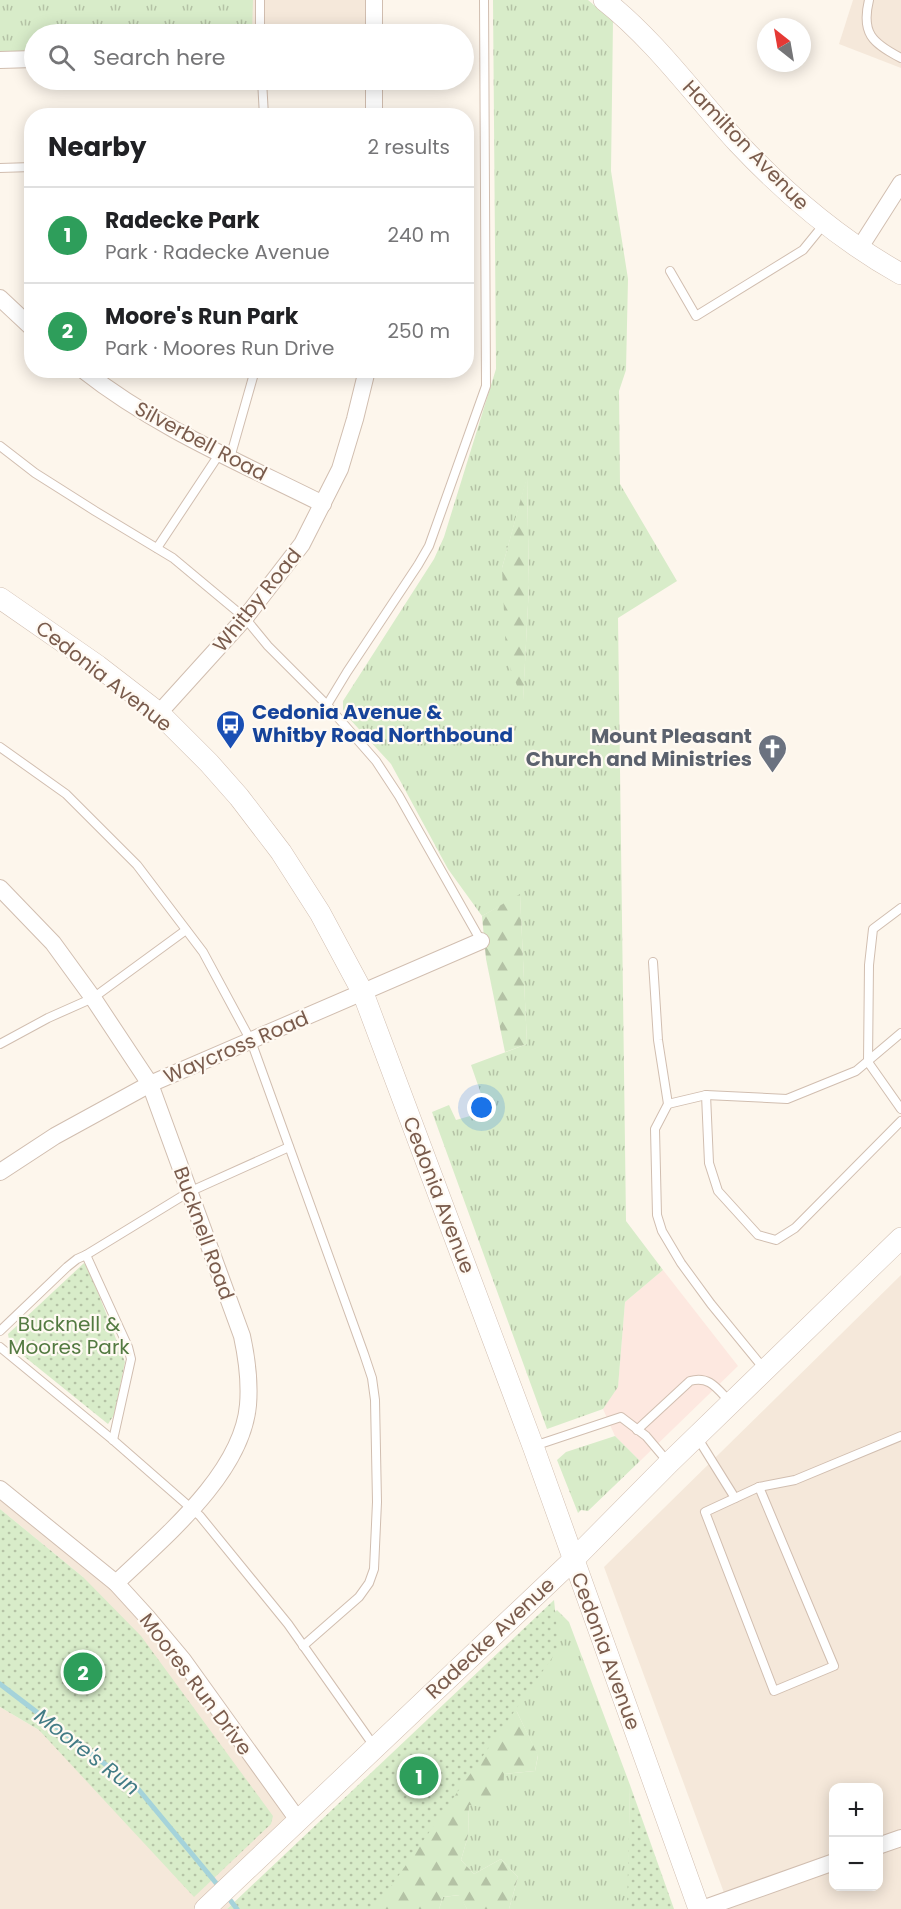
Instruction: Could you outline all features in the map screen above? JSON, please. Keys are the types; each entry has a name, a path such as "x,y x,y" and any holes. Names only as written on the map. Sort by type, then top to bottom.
{"street":[{"path":"374,0 374,24"},
{"name":"Hamilton Avenue","path":"604,0 661,53 738,143 776,182 860,249 901,274"},
{"path":"0,60 24,59"},
{"path":"374,90 374,108"},
{"path":"860,249 901,183"},
{"path":"0,298 24,320"},
{"name":"Silverbell Road","path":"92,378 166,426 323,504"},
{"name":"Whitby Road","path":"159,713 245,618 302,544 340,469 365,378"},
{"name":"Cedonia Avenue","path":"0,598 98,666 159,713 209,763 239,797 280,852 320,913 363,993 533,1446 700,1909"},
{"name":"Bucknell Road","path":"0,888 53,943 150,1084 242,1336 249,1380 248,1407 240,1436 229,1460 212,1485 192,1507 116,1583"},
{"name":"Waycross Road","path":"0,1172 55,1136 150,1084 481,941"},
{"name":"Radecke Avenue","path":"205,1909 573,1560 696,1436 901,1238"},
{"name":"Moores Run Drive","path":"0,1489 116,1583 183,1660 298,1820"},
{"path":"883,1845 901,1838"},
{"path":"700,1909 829,1864"}],"lane":[{"path":"260,0 260,24"},
{"path":"327,705 346,672 429,546 486,386 484,0"},
{"path":"869,0 865,15 866,26 880,45 901,58"},
{"path":"262,90 263,108"},
{"path":"0,168 24,167"},
{"path":"670,271 696,316 804,250 825,223"},
{"path":"157,548 225,455 252,378"},
{"path":"0,446 35,473 173,558 245,618 268,646 327,705 376,761 481,941"},
{"path":"0,747 66,794 137,865 203,952 251,1041 364,1354 372,1378 375,1400 377,1502 374,1569 369,1583 359,1597 303,1646"},
{"path":"901,908 873,928 869,965 868,1062 901,1109"},
{"path":"0,1044 48,1018 93,998 186,930"},
{"path":"653,962 658,1040 668,1104 654,1129 657,1215 662,1231 681,1263 765,1370"},
{"path":"668,1104 706,1095 787,1099 856,1071 901,1033"},
{"path":"706,1095 709,1163 718,1191 758,1235 776,1240 795,1228 901,1121"},
{"path":"0,1331 77,1258 86,1255 189,1192 289,1147"},
{"path":"86,1255 128,1347 131,1359 113,1440"},
{"path":"0,1347 192,1507 274,1606 374,1747"},
{"path":"637,1431 690,1381 699,1378 709,1381 731,1403"},
{"path":"533,1446 621,1417 646,1436 669,1463"},
{"path":"696,1436 735,1498"},
{"path":"759,1487 834,1666 774,1691 705,1512 759,1487 795,1480 901,1436"}],"shaded area":[{"path":"0,0 374,0 374,24 24,24"},
{"path":"853,0 901,0 901,68 839,44"},
{"path":"663,1270 738,1366 640,1461 615,1436 603,1409 618,1386 625,1302"},
{"path":"901,1275 901,1909 730,1909 604,1567"},
{"path":"0,1489 116,1583 298,1820 228,1897 233,1903 227,1909 0,1909 0,1707 39,1730 83,1577 0,1509"}],"green space":[{"path":"0,0 253,0 252,24 24,24 24,57 0,59"},
{"path":"493,0 588,0 613,21 611,171 628,279 626,370 619,391 620,484 677,581 618,618 626,1221 663,1270 625,1302 618,1387 603,1409 547,1429 432,1112 449,1105 456,1120 487,1111 471,1065 527,1044 520,895 482,916 448,869 391,764 343,709 343,701 434,559 444,537 496,369","holes":["527,478 529,585 523,700 502,568"]},
{"path":"527,476 529,585 523,702 506,656 502,568"},
{"path":"520,894 527,1044 505,1052 486,959 482,916"},
{"name":"Bucknell & Moores Park","path":"84,1263 88,1267 125,1362 114,1415 108,1424 10,1345 8,1334"},
{"path":"615,1436 640,1461 588,1511 581,1510 578,1513 557,1460 566,1452"},
{"path":"0,1509 83,1577 141,1636 273,1816 271,1824 194,1897 39,1730 0,1707"},
{"path":"554,1600 559,1648 375,1909 227,1909"},
{"path":"557,1610 569,1622 630,1785 628,1909 509,1909 518,1877 501,1859 474,1874 461,1860 468,1836 469,1804 504,1774 535,1771 538,1756 517,1712 476,1687"},
{"path":"501,1690 517,1712 538,1755 535,1771 504,1774 503,1796 488,1808 469,1805 468,1836 461,1860 474,1874 501,1859 518,1877 509,1909 467,1909 459,1895 443,1897 439,1909 245,1909"},
{"path":"630,1785 674,1909 627,1909"},
{"path":"460,1895 467,1909 439,1909 443,1897"}],"waterway":[{"name":"Moore's Run","path":"0,1684 139,1790 221,1889"},
{"name":"Moore's Run","path":"227,1896 237,1909"}],"place":[{"name":"Cedonia Avenue & Whitby Road Northbound","path":"231,750"},
{"name":"Mount Pleasant Church and Ministries","path":"773,774"},
{"name":"Moore's Run Park","path":"83,1672"},
{"name":"Radecke Park","path":"419,1776"}]}
